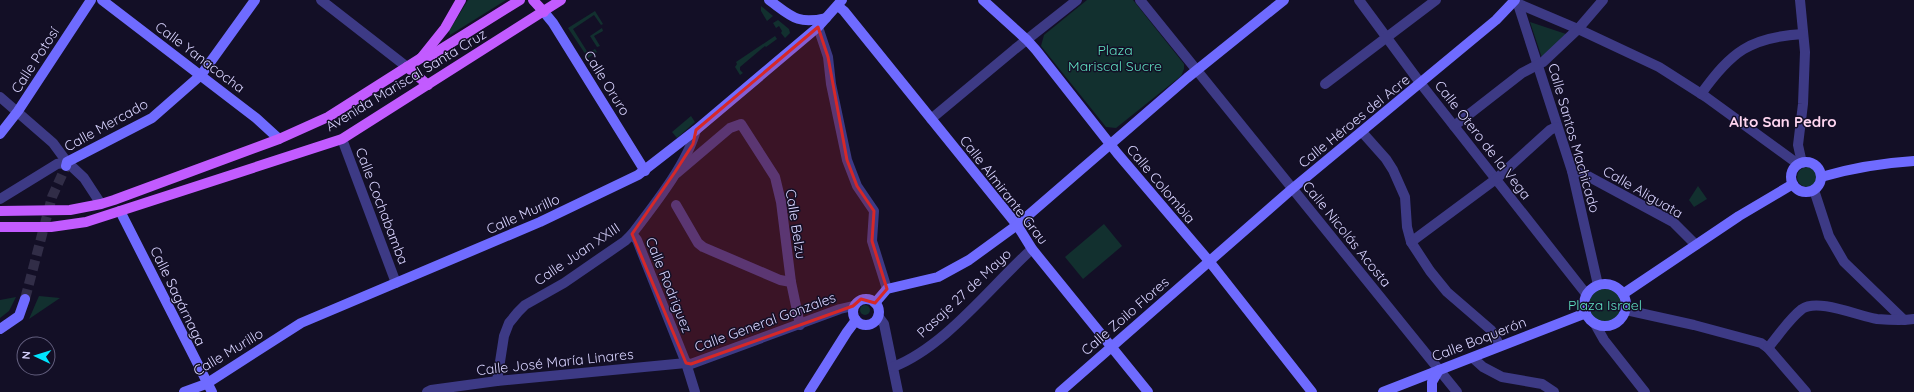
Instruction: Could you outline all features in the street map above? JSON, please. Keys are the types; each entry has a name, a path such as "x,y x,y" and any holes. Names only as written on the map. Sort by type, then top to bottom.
{"main road":[{"name":"Calle Potosí","path":"0,134 18,111 91,0"},
{"name":"Calle Yanacocha","path":"102,0 256,118 279,139"},
{"name":"Calle Mercado","path":"67,164 152,118 201,75 255,0"},
{"path":"421,58 445,28 461,0"},
{"name":"Avenida Mariscal Santa Cruz","path":"0,211 70,210 101,204 279,139 328,117 421,58 430,56 520,0"},
{"path":"533,0 544,12"},
{"name":"Avenida Mariscal Santa Cruz","path":"0,227 73,225 342,139 561,0"},
{"path":"769,0 797,20 808,21 826,18"},
{"name":"Calle Colombia","path":"982,0 1027,40 1110,144 1209,261 1312,392"},
{"path":"875,302 887,288 938,277 969,260 1017,224 1198,69 1284,0"},
{"name":"Calle Héroes del Acre","path":"1209,261 1292,189 1421,84 1517,1"},
{"name":"Calle Murillo","path":"184,392 209,388 301,323 540,222 592,199 645,171 818,27 840,3"},
{"name":"Calle Almirante Grau","path":"840,3 844,11 1017,224 1032,249 1148,392"},
{"name":"Calle Oruro","path":"544,12 553,23 645,171"},
{"path":"407,67 428,85"},
{"path":"1821,177 1848,169 1886,163 1914,161"},
{"path":"1800,163 1814,164 1819,169 1821,177 1819,185 1814,190 1802,192 1793,184 1792,173 1800,163"},
{"path":"1623,294 1696,245 1793,184"},
{"name":"Calle Sagárnaga","path":"120,211 209,388"},
{"name":"Calle Zoilo Flores","path":"1060,392 1112,348 1209,261"},
{"path":"1598,285 1612,285 1623,294 1626,302 1626,310 1619,322 1607,326 1595,324 1586,313 1584,301 1587,295 1598,285"},
{"path":"861,299 871,299 875,302 879,309 878,316 873,323 864,325 856,320 853,314 853,306 861,299"},
{"path":"0,330 19,316 25,300"},
{"name":"Calle Boquerón","path":"1383,392 1586,313"},
{"path":"809,392 856,320"},
{"path":"1432,392 1432,382 1439,370"}],"street":[{"path":"321,0 407,67"},
{"path":"931,119 1077,0"},
{"name":"Calle Nicolás Acosta","path":"1140,0 1198,69 1292,189 1457,392"},
{"name":"Calle Otero de la Vega","path":"1359,0 1421,84 1587,295"},
{"path":"1325,84 1436,0"},
{"path":"1454,126 1522,73 1539,66 1578,29 1603,0"},
{"path":"1800,0 1805,52 1803,104 1798,145 1800,163"},
{"path":"1517,1 1659,67 1701,94 1800,163"},
{"name":"Calle Santos Machicado","path":"1517,1 1539,66 1556,127 1572,171 1598,285"},
{"path":"818,27 828,57 831,84 847,160 857,186 874,210 872,241 887,288"},
{"path":"1701,94 1728,60 1747,45 1769,38 1803,34"},
{"path":"0,97 18,111 53,143 67,164 84,178 101,204"},
{"name":"Calle Belzu","path":"675,172 678,173 730,128 741,124 775,177 791,282 800,325"},
{"path":"1410,242 1496,179 1550,130 1556,127"},
{"name":"Calle Juan XXIII","path":"494,382 504,336 509,323 525,305 564,283 625,241 632,234 658,199 675,172 692,144 696,130"},
{"path":"1362,132 1386,159 1393,170 1405,197 1407,227 1410,242 1447,292 1491,330 1500,346"},
{"name":"Calle Cochabamba","path":"342,139 396,283"},
{"name":"Calle Mercado","path":"0,199 57,164 67,164"},
{"name":"Calle Aliguata","path":"1572,171 1584,174 1673,222 1696,245"},
{"path":"1814,190 1829,236 1844,262 1909,320"},
{"path":"676,205 698,243 703,247 780,280 791,282"},
{"name":"Calle Rodriguez","path":"632,234 637,240 686,363 695,392"},
{"name":"Pasaje 27 de Mayo","path":"893,367 907,361 939,340 1032,249"},
{"name":"Calle General Gonzales","path":"686,363 691,364 840,309 853,306"},
{"path":"1768,348 1802,309 1811,306 1826,306 1876,318 1909,320"},
{"path":"1626,310 1761,343 1768,348 1806,392"},
{"path":"878,316 884,324 898,392"},
{"path":"1595,324 1604,340 1645,392"},
{"path":"1473,358 1482,367 1502,377 1542,384 1554,392"},
{"name":"Calle José María Linares","path":"427,392 431,390 469,389 494,382 686,363"},
{"path":"494,382 497,392"}],"highlighted area":[{"path":"818,27 828,57 847,160 857,186 874,211 872,241 887,289 875,303 861,299 853,306 691,364 686,363 632,234 693,144 696,130"}],"green space":[{"path":"468,0 506,0 450,35 449,31"},
{"name":"Plaza Mariscal Sucre","path":"1087,0 1133,0 1184,64 1184,69 1181,76 1116,128 1106,127 1041,46 1044,35"},
{"path":"761,6 773,16 767,21 761,11"},
{"path":"595,11 603,24 601,25 594,15 573,29 588,53 595,49 597,52 588,58 568,28"},
{"path":"778,20 789,29 790,33 785,38 781,33 782,31 779,26 776,28 773,23"},
{"path":"1530,22 1569,35 1542,58"},
{"path":"602,28 603,31 594,36 600,46 597,47 590,36"},
{"path":"775,36 777,39 766,47 765,46 740,67 740,70 743,73 740,75 735,67 737,64 736,62"},
{"path":"691,116 695,122 677,138 672,132"},
{"path":"1807,167 1814,170 1817,177 1814,184 1807,187 1800,184 1797,177 1800,170"},
{"path":"1698,186 1707,199 1694,207 1689,200"},
{"path":"1104,224 1122,246 1083,279 1065,257"},
{"name":"Plaza Israel","path":"1609,287 1618,292 1622,298 1622,312 1618,318 1609,323 1601,323 1592,318 1588,312 1587,301 1592,292 1598,288"},
{"path":"39,296 60,298 29,319"},
{"path":"16,297 9,311 0,318 0,300"},
{"path":"863,305 867,305 869,306 869,314 863,315 860,312 860,308"}],"tunnel":[{"path":"25,299 52,197 66,166"}],"district":[{"name":"Alto San Pedro","path":"1783,121"}]}
